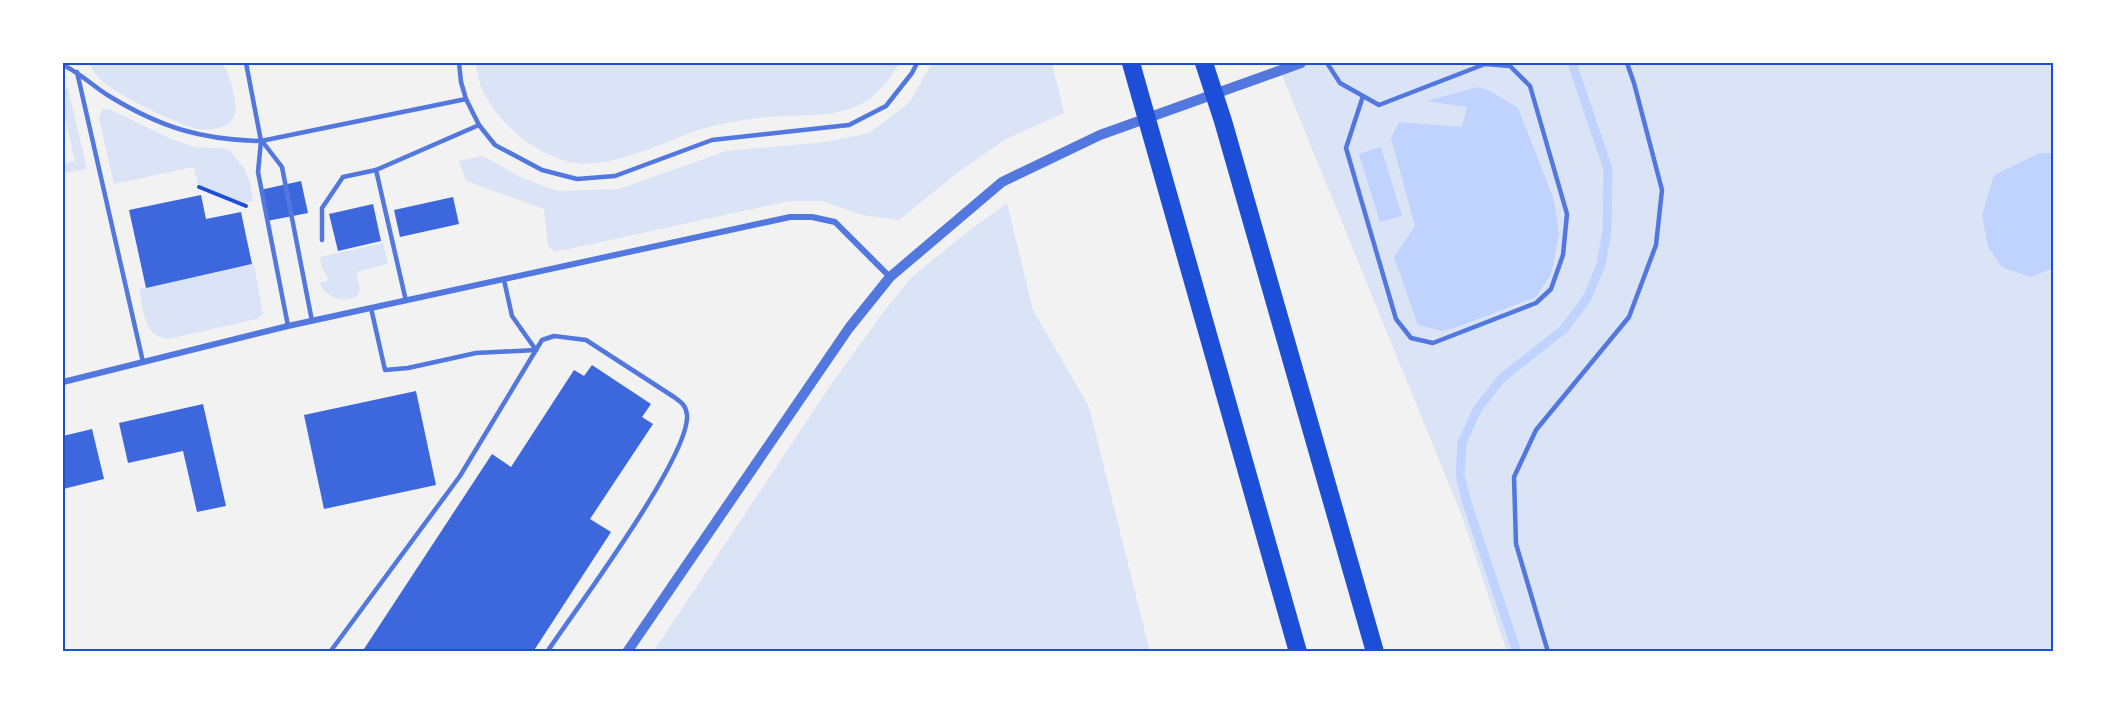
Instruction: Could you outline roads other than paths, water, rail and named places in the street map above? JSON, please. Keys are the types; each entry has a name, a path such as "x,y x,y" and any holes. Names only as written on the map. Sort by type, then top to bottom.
{"highway":[{"path":"1204,63 1223,121 1375,652"},
{"path":"1132,68 1298,652"}],"street":[{"path":"627,652 849,328 890,277 1002,182 1101,135 1301,63"},
{"path":"63,382 288,326 790,217 812,217 835,222 890,277"}],"lane":[{"path":"246,63 261,141 258,172 288,326"},
{"path":"459,63 466,99 479,125 495,145 542,170 577,179 615,176 712,140 849,125 886,106 917,63"},
{"path":"1327,63 1340,83 1379,105 1485,64 1510,66 1530,86 1567,214 1563,255 1551,289 1536,303 1432,343 1411,338 1396,320 1346,148 1363,96"},
{"path":"1548,652 1516,544 1514,477 1536,430 1629,317 1656,245 1662,190 1627,63"},
{"path":"63,65 77,72 106,94 162,124 195,135 230,140 261,141 466,99"},
{"path":"77,72 143,362"},
{"path":"322,240 322,208 343,177 376,170 479,125"},
{"path":"261,141 282,167 312,321"},
{"path":"376,170 406,301"},
{"path":"504,280 512,316 536,350"},
{"path":"371,308 385,370 408,368 476,352 536,350"},
{"path":"330,652 460,476 542,340 554,336 586,340 685,405 687,416 682,441 667,470 547,652"}],"water":[{"path":"1478,87 1492,92 1518,108 1554,200 1559,235 1551,274 1536,297 1442,331 1418,325 1394,257 1415,226 1391,138 1399,122 1462,127 1467,107 1426,101"},
{"path":"1381,147 1402,216 1380,222 1359,154"},
{"path":"2039,153 2054,153 2054,268 2030,277 2002,267 1988,247 1982,215 1994,175"}],"waterway":[{"path":"1517,652 1467,503 1460,475 1462,443 1478,408 1502,378 1564,329 1587,298 1601,265 1607,231 1608,169 1572,63"}]}
